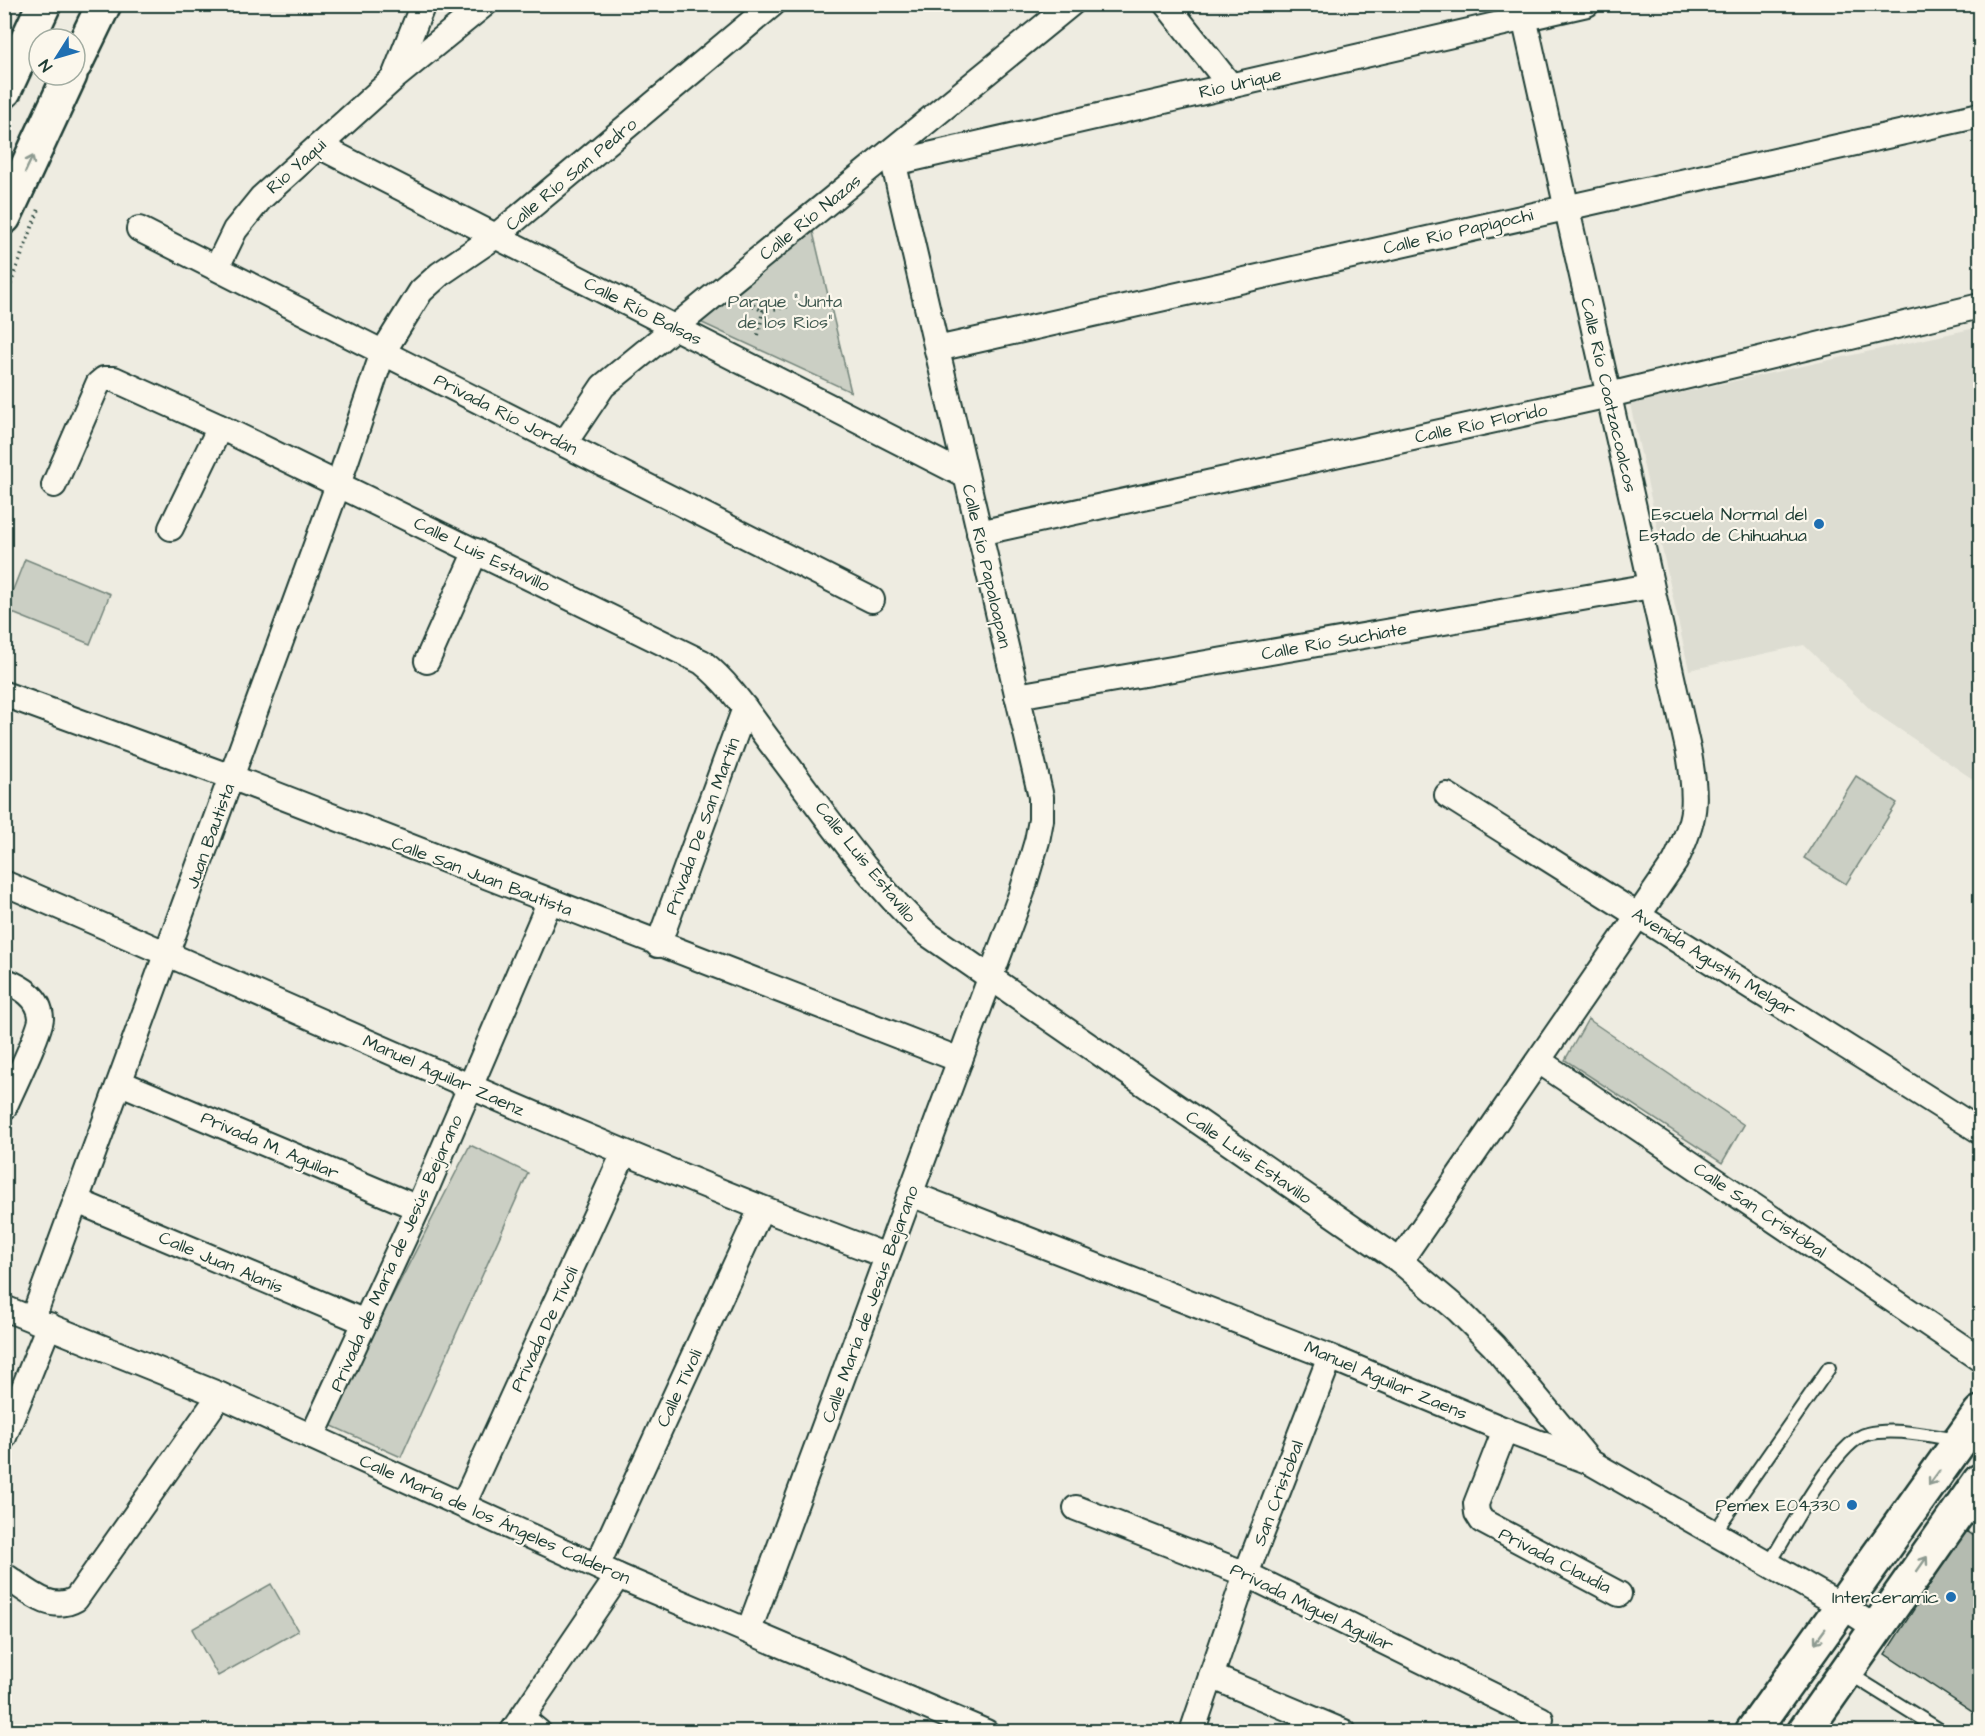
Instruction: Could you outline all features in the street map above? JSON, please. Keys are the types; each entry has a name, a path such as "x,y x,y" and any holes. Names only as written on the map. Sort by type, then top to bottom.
{"main road":[{"path":"4,91 44,4"},
{"path":"87,39 104,4"},
{"path":"4,217 64,87"},
{"path":"1752,1731 1980,1413"},
{"path":"1804,1731 1876,1628 1971,1515 1980,1481"}],"street":[{"path":"393,79 423,4"},
{"name":"Rio Yaqui","path":"217,267 236,230 249,212 393,79 485,4"},
{"name":"Calle Río San Pedro","path":"383,352 421,291 440,274 496,236 773,4"},
{"name":"Calle Río Nazas","path":"564,444 603,386 674,327 892,158 1071,4"},
{"path":"1166,4 1230,85"},
{"name":"Rio Urique","path":"892,158 1230,85 1523,11 1587,4"},
{"name":"Calle Río Coatzacoalcos","path":"1523,11 1689,753 1696,804 1692,825 1676,862 1640,916"},
{"name":"Calle Río Papigochi","path":"937,349 1980,115"},
{"name":"Calle Río Balsas","path":"319,146 966,476"},
{"name":"Calle Río Papaloapan","path":"892,158 1041,797 1041,820 1022,892 990,977"},
{"name":"Privada Río Jordán","path":"139,229 872,600"},
{"name":"Calle Río Florido","path":"979,533 1609,395 1980,306"},
{"name":"Juan Bautista","path":"4,1437 77,1201 338,485 383,352"},
{"name":"Calle Luis Estavillo","path":"54,485 98,384 104,379 114,379 220,426 702,662 713,671 745,708 882,887 907,916 926,933 1400,1261 1458,1310 1494,1346 1590,1462"},
{"path":"171,528 220,426"},
{"path":"427,661 476,551"},
{"name":"Calle Río Suchiate","path":"1017,696 1651,586"},
{"name":"Calle San Juan Bautista","path":"4,694 231,777 549,903 960,1060"},
{"name":"Privada De San Martín","path":"658,945 745,708"},
{"name":"Avenida Agustín Melgar","path":"1447,795 1980,1131"},
{"name":"Manuel Aguilar Zaenz","path":"4,883 624,1153 760,1209 887,1256"},
{"name":"Privada de María de Jesús Bejarano","path":"312,1437 418,1208 549,903"},
{"path":"1400,1261 1640,916"},
{"name":"Calle María de Jesús Bejarano","path":"749,1630 990,977"},
{"path":"4,1108 41,1019 36,1002 13,983"},
{"name":"Calle San Cristóbal","path":"1539,1061 1980,1359"},
{"name":"Privada M. Aguilar","path":"121,1083 418,1208"},
{"name":"Privada De Tívoli","path":"463,1505 624,1153"},
{"name":"Manuel Aguilar Zaens","path":"911,1194 1330,1357 1505,1430 1590,1462 1842,1605 1876,1628"},
{"name":"Calle Juan Alanís","path":"77,1201 365,1322"},
{"name":"Calle Tívoli","path":"607,1571 760,1209"},
{"name":"Calle María de los Ángeles Calderon","path":"4,1308 220,1395 607,1571 986,1731"},
{"name":"San Cristobal","path":"1192,1731 1246,1574 1330,1357"},
{"path":"4,1575 45,1602 56,1605 66,1604 76,1599 220,1395"},
{"name":"Privada Claudia","path":"1505,1430 1476,1504 1477,1513 1482,1521 1619,1593"},
{"name":"Privada Miguel Aguilar","path":"1076,1508 1246,1574 1542,1719"},
{"path":"524,1727 607,1571"},
{"path":"1211,1676 1344,1731"}],"lane":[{"path":"1714,1533 1829,1368"},
{"path":"1769,1564 1834,1460 1855,1439 1865,1434 1885,1431 1961,1440"},
{"path":"1846,1671 1943,1731"}],"path":[{"path":"742,299 763,311 789,306"},
{"path":"758,335 763,311"}],"shaded area":[{"name":"Escuela Normal del Estado de Chihuahua","path":"1980,327 1980,784 1871,710 1804,645 1689,670 1630,404"}],"green space":[{"name":"Parque \"Junta de los Rios\"","path":"813,232 851,392 698,321"},
{"path":"25,559 110,594 90,644 5,610"},
{"path":"1856,776 1897,803 1846,884 1804,858"},
{"path":"1588,1019 1744,1125 1722,1163 1565,1060"},
{"path":"470,1145 528,1173 401,1457 332,1426 330,1418"},
{"path":"271,1584 298,1631 218,1676 192,1629"}],"building":[{"name":"Interceramic","path":"1965,1530 1980,1540 1980,1717 1885,1654"}],"place":[{"name":"Escuela Normal del Estado de Chihuahua","path":"1819,524"},
{"name":"Pemex E04330","path":"1852,1505"},
{"name":"Interceramic","path":"1951,1597"}]}
